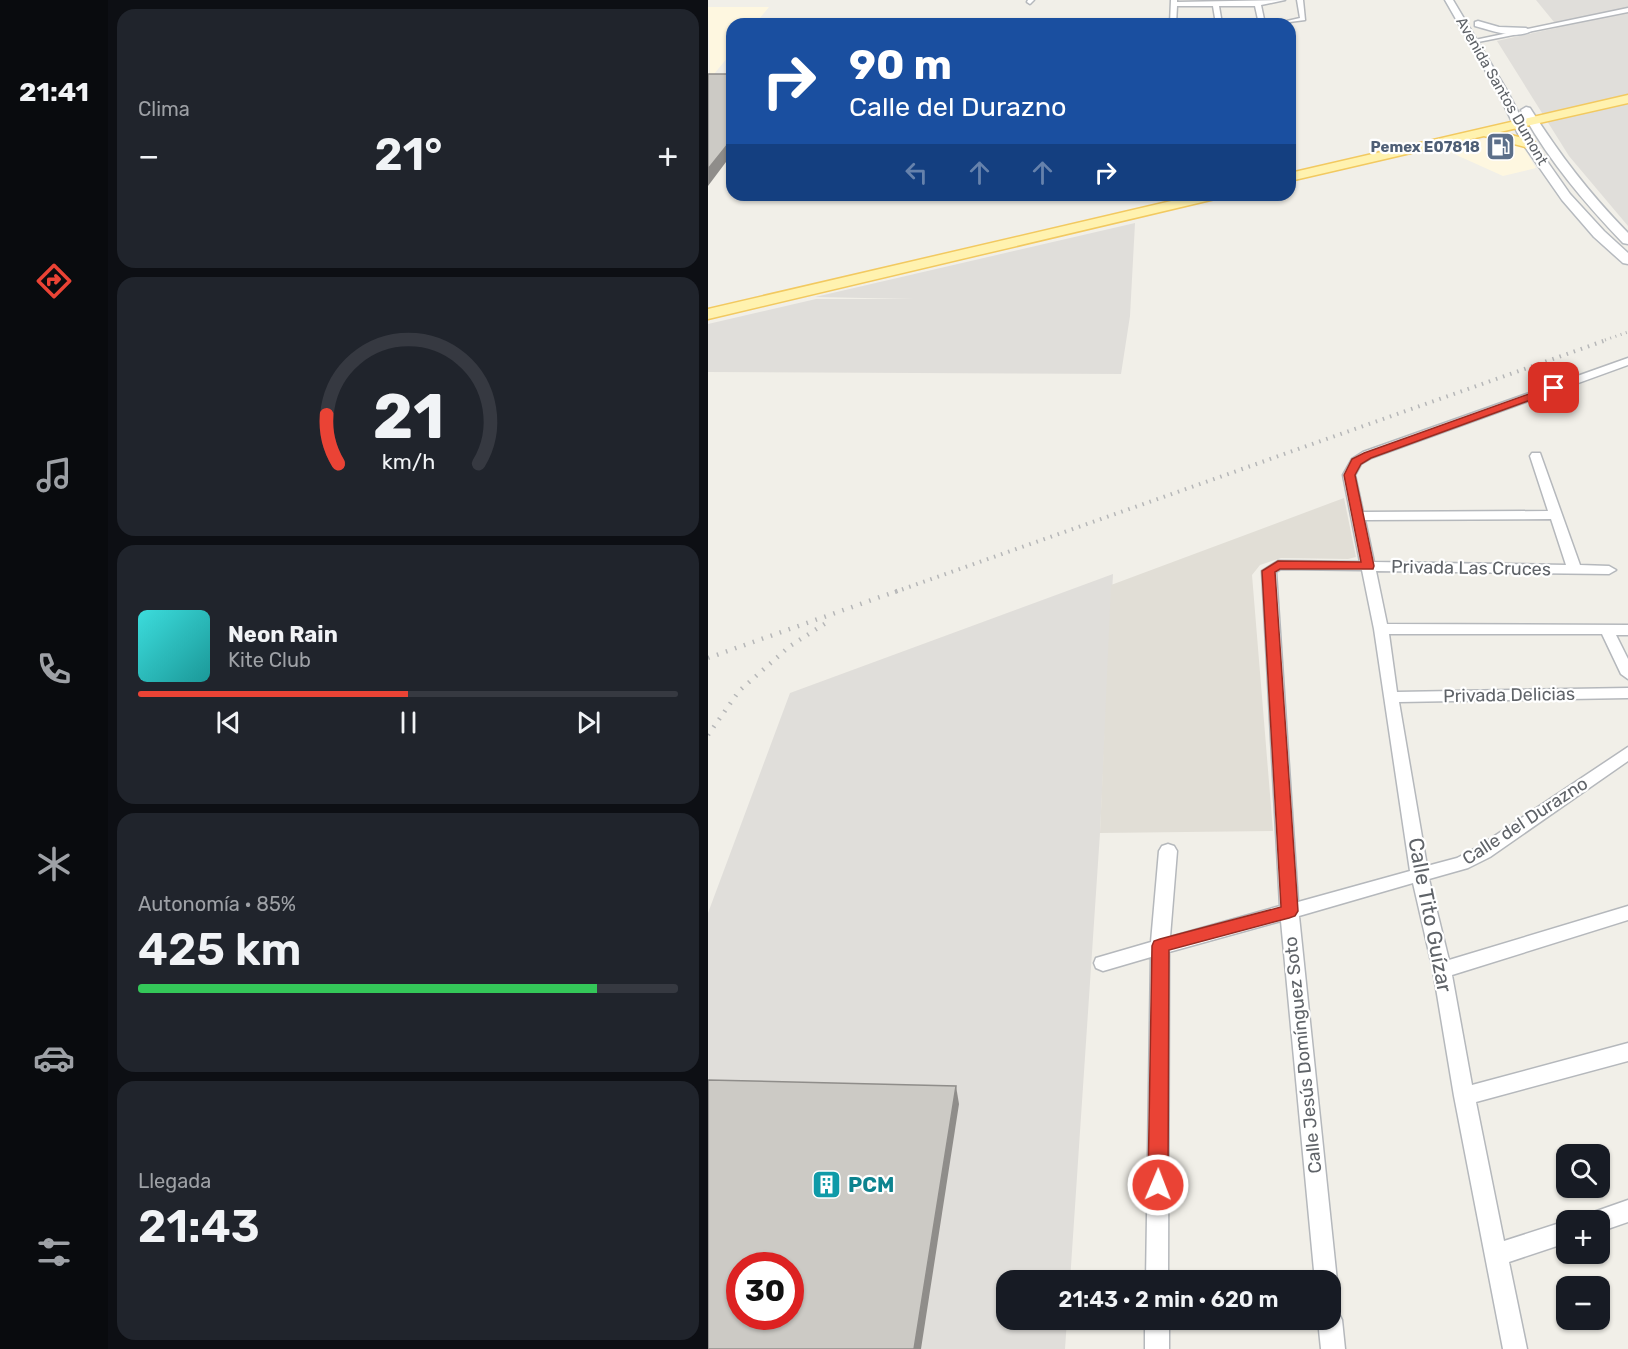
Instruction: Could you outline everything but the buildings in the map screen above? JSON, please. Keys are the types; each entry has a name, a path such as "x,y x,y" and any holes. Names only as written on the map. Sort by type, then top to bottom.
{"main road":[{"name":"Avenida Santos Dumont","path":"1449,0 1501,89 1524,120 1585,197 1628,240"},
{"name":"Avenida Santos Dumont","path":"1490,44 1475,20 1499,30 1526,31"},
{"name":"Avenida Santos Dumont","path":"1501,89 1517,94 1529,144 1566,197 1599,234 1628,260"},
{"path":"1296,176 1473,134 1628,92"},
{"path":"1296,169 1628,99"},
{"path":"1473,134 1505,136 1529,144"},
{"path":"708,304 1155,201"},
{"path":"708,314 1189,201"}],"street":[{"path":"1173,18 1174,2 1282,0"},
{"path":"1296,21 1304,18 1300,0"},
{"path":"1215,2 1218,18"},
{"path":"1258,2 1261,18"},
{"path":"1473,41 1490,44 1526,31 1628,10"},
{"name":"Calle Tito Guízar","path":"1515,1349 1464,1096 1442,970 1420,876 1381,629 1350,481 1351,468 1368,455 1628,361"},
{"name":"Privada Las Cruces","path":"1536,456 1574,569"},
{"path":"1359,516 1556,515"},
{"name":"Calle Jesús Domínguez Soto","path":"1325,1270 1289,911 1268,573 1270,568 1278,565 1368,566"},
{"name":"Privada Las Cruces","path":"1368,566 1609,570"},
{"path":"1381,629 1628,630"},
{"path":"1607,630 1628,674"},
{"name":"Privada Delicias","path":"1390,697 1628,693"},
{"name":"Calle del Durazno","path":"1103,963 1449,868 1484,852 1628,753"},
{"path":"1157,1270 1160,946 1168,851"},
{"path":"1442,970 1628,913"},
{"path":"1464,1096 1628,1052"},
{"path":"1610,1217 1628,1211"},
{"path":"1497,1256 1556,1235"},
{"path":"1157,1330 1157,1349"},
{"path":"1331,1330 1333,1349"}],"shaded area":[{"path":"1536,0 1628,0 1628,226 1569,156 1497,41 1556,28 1554,22"},
{"path":"708,7 769,7 760,18 726,18 726,59 710,79"},
{"path":"1496,136 1521,143 1536,168 1503,176 1443,149"},
{"path":"1135,223 1130,316 1121,374 708,372 708,324 816,299 914,299 815,297"},
{"path":"1344,498 1356,557 1348,559 1281,558 1260,565 1252,575 1273,831 1100,833 1111,585"},
{"path":"1113,574 1100,833 1071,1270 996,1270 996,1330 1066,1330 1065,1349 708,1349 708,913 790,693"}],"railway":[{"path":"1605,340 1628,332"},
{"path":"895,592 1609,339"},
{"path":"708,658 900,590"},
{"path":"708,735 739,691 790,646 829,621"}],"place":[{"name":"Pemex E07818","path":"1501,147"},
{"name":"PCM","path":"827,1185"}],"route":[{"path":"1158,1185 1160,946 1289,911 1269,571 1278,565 1368,566 1349,475 1356,462 1368,455 1554,388"}]}
